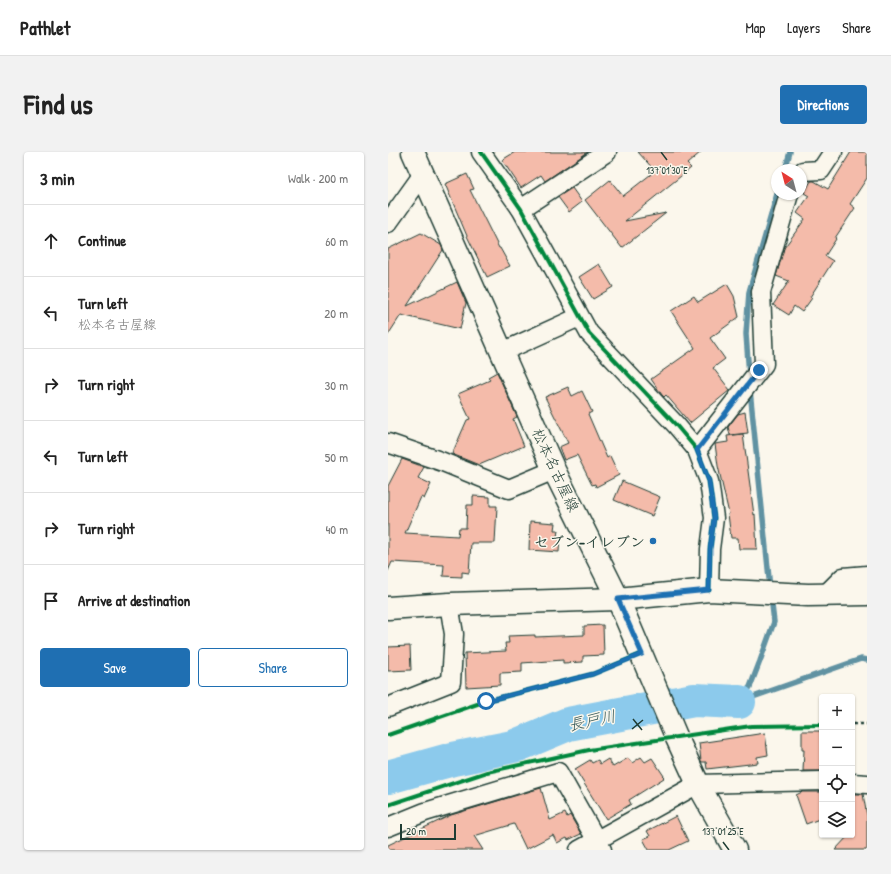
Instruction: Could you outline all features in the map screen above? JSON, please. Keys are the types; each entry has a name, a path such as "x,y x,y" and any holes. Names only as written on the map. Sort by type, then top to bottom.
{"main road":[{"name":"松本名古屋線","path":"414,152 554,470 618,599 673,730 698,784 726,838 735,850"},
{"path":"388,608 449,604 618,599 709,590 776,594 867,594"}],"street":[{"path":"481,152 521,209 589,333 676,425 697,450 709,481 714,518 710,549 709,590"},
{"path":"521,209 607,152"},
{"path":"807,171 821,170 833,152"},
{"path":"388,223 423,174"},
{"path":"697,450 764,364 761,292 788,200"},
{"path":"502,352 579,317"},
{"path":"388,444 443,462 508,489 554,470"},
{"path":"824,595 843,577 867,575"},
{"path":"388,707 451,682 454,634 449,604"},
{"path":"388,827 425,812 558,772 600,845"},
{"path":"579,850 600,845 698,784 819,781"},
{"path":"855,783 867,784"}],"path":[{"path":"388,735 486,701 644,661"},
{"path":"855,724 867,724"},
{"path":"560,756 673,730 751,726 819,725"},
{"path":"459,781 502,768"},
{"path":"388,805 402,800"}],"building":[{"path":"515,152 588,152 545,181 541,175 521,188 502,160"},
{"path":"638,152 701,152 687,164 691,168 625,221 666,213 622,248 585,200 610,180 623,196 655,171"},
{"path":"851,152 867,152 867,178 850,204 855,208 825,256 833,261 810,297 812,298 802,312 794,306 789,315 773,305 789,281 776,276 784,248 805,219 797,213 809,196 807,195 807,188 811,181 814,181 828,189"},
{"path":"467,174 474,189 470,190 499,248 510,266 487,277 467,236 445,184"},
{"path":"572,188 582,202 569,212 558,197"},
{"path":"421,233 441,245 443,250 407,306 457,282 466,303 460,329 401,315 388,335 388,249"},
{"path":"599,264 613,287 593,299 579,277"},
{"path":"727,284 734,296 739,317 710,338 725,359 713,368 730,390 690,423 666,395 664,397 662,395 651,379 695,348 671,311 694,296 698,302"},
{"path":"497,372 517,417 513,419 524,446 479,465 452,454 467,420 470,419 458,394 490,380 488,377"},
{"path":"568,387 572,396 582,391 592,412 588,414 607,458 610,456 619,475 596,487 595,484 592,485 577,455 564,460 559,447 568,443 545,397"},
{"path":"745,412 748,433 730,435 728,427 738,414"},
{"path":"743,434 754,515 755,514 757,549 739,549 738,538 731,538 729,514 718,466 715,444 728,442 727,436"},
{"path":"402,459 424,467 418,478 431,484 424,499 421,497 405,533 458,536 459,528 466,528 467,505 473,505 473,496 490,497 490,506 497,506 495,543 471,543 469,573 462,572 462,577 443,576 444,565 392,562 388,571 388,486"},
{"path":"622,481 660,497 652,516 614,500"},
{"path":"530,521 555,523 554,530 558,530 557,537 560,537 559,552 529,550"},
{"path":"603,625 604,655 583,656 583,662 563,663 563,660 522,663 522,672 500,673 500,685 466,687 465,653 506,651 505,643 509,643 508,636 535,635 535,637 584,635 584,626"},
{"path":"410,646 411,670 388,671 388,647"},
{"path":"802,731 819,731 819,771 803,771 804,750 802,750"},
{"path":"765,733 768,755 757,757 758,763 707,769 706,762 701,761 699,743"},
{"path":"641,757 645,762 652,758 664,778 629,800 631,804 606,819 575,769 590,760 592,763 598,760 600,764 608,759 613,767 628,758 632,763"},
{"path":"541,788 550,820 565,813 567,817 570,815 581,834 557,843 553,835 526,849 514,824 474,836 483,850 388,850 388,845 451,815"},
{"path":"802,792 819,792 819,819 806,824 796,795"},
{"path":"855,794 863,794 867,816 867,850 835,850 846,838 855,838"},
{"path":"676,816 688,841 669,850 649,850 643,839 650,836 647,831"}],"waterway":[{"path":"787,164 790,152"},
{"path":"749,375 746,334 749,292 775,200"},
{"path":"750,390 770,588"},
{"path":"739,702 750,687 774,622 771,597"},
{"name":"長戸川","path":"739,702 861,659 867,660"},
{"name":"長戸川","path":"388,777 453,759 513,747 568,724 694,700 739,702"}],"cycle path":[{"path":"481,152 521,209 589,333 676,425 697,450 709,481 714,518 710,549 709,590"},
{"path":"388,735 486,701 593,674 641,654"},
{"path":"388,805 487,772 589,750 751,726 819,725"}],"place":[{"name":"セブン-イレブン","path":"653,541"}],"route":[{"path":"486,701 593,674 642,654 618,599 709,590 710,549 714,518 709,481 697,450 759,370"}]}
